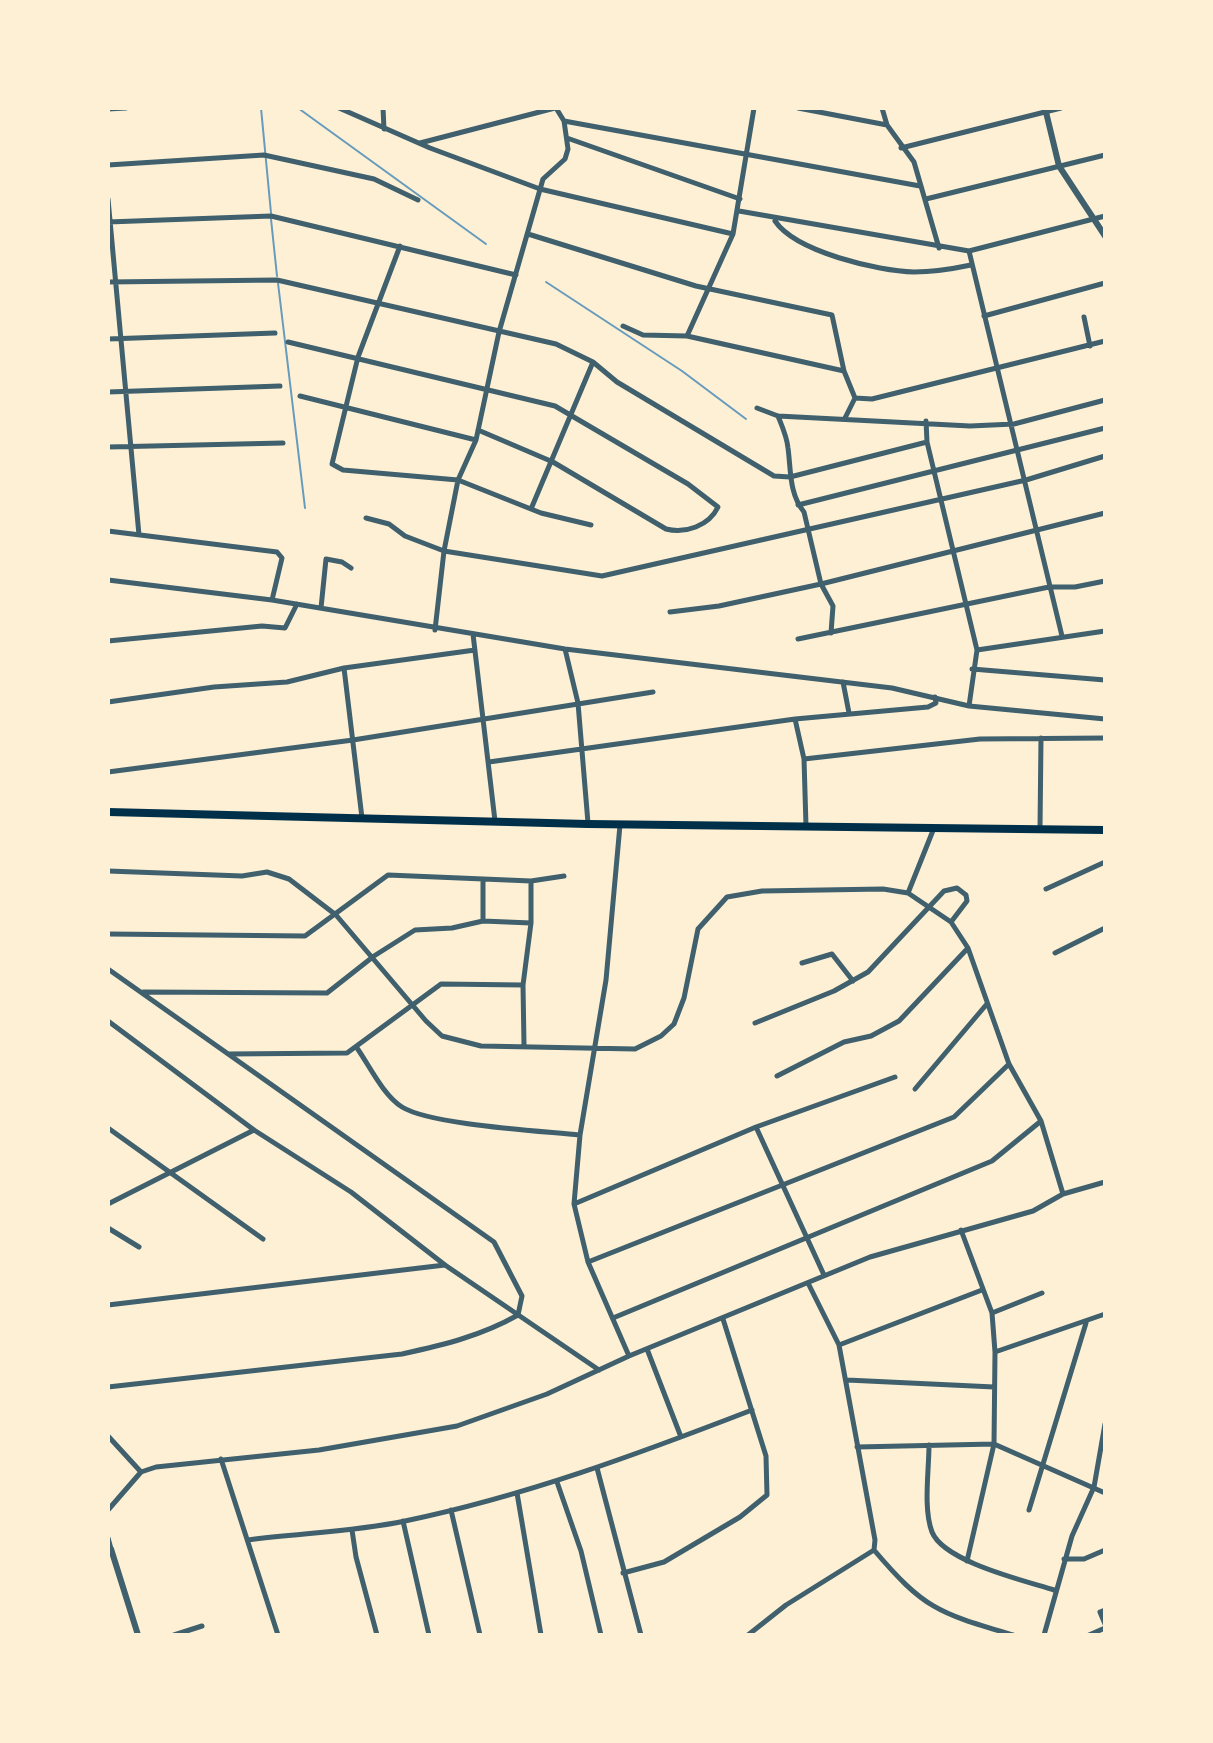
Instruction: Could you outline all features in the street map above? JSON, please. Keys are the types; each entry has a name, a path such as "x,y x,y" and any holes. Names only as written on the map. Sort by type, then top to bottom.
{"highway":[{"path":"108,812 588,824 1105,830"}],"street":[{"path":"108,109 126,108"},
{"path":"339,108 384,129 540,189 733,234"},
{"path":"383,108 384,129"},
{"path":"419,143 556,108 564,121 567,138 565,159 548,172 540,189 499,332 476,440 458,480 444,551 435,630"},
{"path":"687,336 733,234 754,108"},
{"path":"798,108 887,125"},
{"path":"882,108 887,125 914,162 939,248"},
{"path":"901,148 1061,108"},
{"path":"1045,110 1059,166 1105,236"},
{"path":"564,121 920,186"},
{"path":"567,138 740,199"},
{"path":"108,165 264,155 374,179 418,200"},
{"path":"926,199 1105,155"},
{"path":"108,199 111,282 120,338 139,535"},
{"path":"739,211 774,220 969,251 1105,216"},
{"path":"109,222 271,216 516,275"},
{"path":"774,220 781,229 812,247 879,268 931,272 971,265"},
{"path":"528,234 709,289 832,315 844,371 855,398 845,418"},
{"path":"400,246 358,357 331,457 334,467 458,480 531,509 591,525"},
{"path":"969,251 1014,424 1062,636"},
{"path":"111,282 277,280 556,344 593,362 617,382 766,474 790,477 927,442"},
{"path":"984,316 1105,283"},
{"path":"1084,317 1090,346"},
{"path":"623,326 647,336 687,336 844,371"},
{"path":"108,339 275,333"},
{"path":"855,398 872,399 1105,341"},
{"path":"288,342 535,399 571,414 717,504 708,520 693,528 677,532 666,529 553,462 478,430"},
{"path":"531,509 593,362"},
{"path":"108,392 280,386"},
{"path":"300,396 476,440"},
{"path":"757,408 778,416 926,421 970,426 1014,424 1105,400"},
{"path":"778,416 788,445 790,477 798,505 804,512 806,531 821,584 833,606 831,633"},
{"path":"926,421 927,442 977,650 969,706"},
{"path":"798,505 1105,428"},
{"path":"108,447 283,443"},
{"path":"366,518 389,524 405,536 444,551 602,576 1026,480 1105,456"},
{"path":"670,612 719,606 821,584 1105,513"},
{"path":"108,531 277,552 282,558 272,600"},
{"path":"321,608 326,559 342,562 351,568"},
{"path":"108,580 272,600 435,630 565,649 843,682 935,697 969,706 1105,719"},
{"path":"798,639 1049,587 1075,587 1105,581"},
{"path":"108,641 262,626 285,628 297,604"},
{"path":"977,650 1105,631"},
{"path":"473,634 495,821"},
{"path":"565,649 578,703 584,748 588,824"},
{"path":"108,702 214,687 287,682 344,668 475,650"},
{"path":"344,668 362,818"},
{"path":"972,669 1105,680"},
{"path":"843,682 849,713"},
{"path":"108,772 353,740 653,692"},
{"path":"489,762 795,719 928,707 936,703 935,697"},
{"path":"795,719 804,759 806,827"},
{"path":"1040,829 1041,738"},
{"path":"804,759 980,739 1105,738"},
{"path":"620,824 610,954 580,1135 574,1204 588,1262 629,1356"},
{"path":"908,893 934,828"},
{"path":"1046,889 1105,862"},
{"path":"108,871 242,876 267,872 307,889 336,915 442,1036 481,1046 524,1045 593,1050 635,1049 661,1036 674,1024 684,998 698,929 727,897 762,891 883,889 908,893 951,922 968,948 1009,1064 1041,1121 1063,1194"},
{"path":"108,934 305,936 388,875 399,873 531,881 564,876"},
{"path":"483,880 483,921"},
{"path":"524,1045 523,985 531,923 531,881"},
{"path":"755,1023 853,981 881,960 944,891 962,890 966,895 966,905 951,922"},
{"path":"143,992 327,993 374,956 415,930 452,928 483,921 531,923"},
{"path":"1055,953 1105,928"},
{"path":"777,1076 844,1042 871,1036 899,1021 968,948"},
{"path":"802,963 832,954 853,981"},
{"path":"108,969 494,1242 522,1296 518,1315 486,1333 402,1354 108,1387"},
{"path":"227,1054 332,1054 357,1048 436,986 447,983 523,985"},
{"path":"915,1089 986,1005"},
{"path":"108,1021 254,1130 351,1192 445,1265 600,1371"},
{"path":"357,1048 396,1102 409,1110 493,1126 580,1135"},
{"path":"588,1262 961,1113 1009,1064"},
{"path":"574,1204 756,1127 895,1077"},
{"path":"613,1318 992,1161 1041,1121"},
{"path":"756,1127 785,1183 824,1275"},
{"path":"108,1128 263,1239"},
{"path":"108,1204 254,1130"},
{"path":"108,1510 141,1472 221,1459 319,1450 457,1426 600,1371 824,1275 961,1230 1033,1211 1063,1194 1105,1182"},
{"path":"108,1228 139,1247"},
{"path":"961,1230 992,1313 995,1352 994,1444 967,1561"},
{"path":"108,1305 445,1265"},
{"path":"808,1283 839,1345 875,1540 874,1550 903,1584 930,1607 1013,1635"},
{"path":"839,1345 982,1290"},
{"path":"992,1313 1042,1293"},
{"path":"995,1352 1105,1314"},
{"path":"623,1573 664,1562 761,1503 767,1495 766,1456 723,1319"},
{"path":"1029,1510 1086,1323"},
{"path":"647,1349 681,1437"},
{"path":"847,1380 994,1387"},
{"path":"248,1540 352,1530 517,1493 597,1468 752,1410"},
{"path":"1044,1635 1064,1559 1094,1487 1105,1424"},
{"path":"108,1436 141,1472"},
{"path":"857,1447 994,1444 1105,1493"},
{"path":"929,1445 932,1530 939,1542 967,1561 1054,1590"},
{"path":"221,1459 278,1635"},
{"path":"597,1468 641,1635"},
{"path":"557,1482 581,1551 601,1635"},
{"path":"517,1493 541,1635"},
{"path":"451,1510 480,1635"},
{"path":"403,1521 429,1635"},
{"path":"352,1530 377,1635"},
{"path":"108,1538 138,1635"},
{"path":"748,1635 786,1605 874,1550"},
{"path":"1064,1559 1084,1559 1105,1550"},
{"path":"1089,1635 1105,1626 1100,1612 1105,1610"},
{"path":"174,1635 202,1626"}],"waterway":[{"path":"261,108 271,213"},
{"path":"298,108 486,244"},
{"path":"271,219 277,276"},
{"path":"546,282 682,371 746,419"},
{"path":"278,283 305,508"}]}
